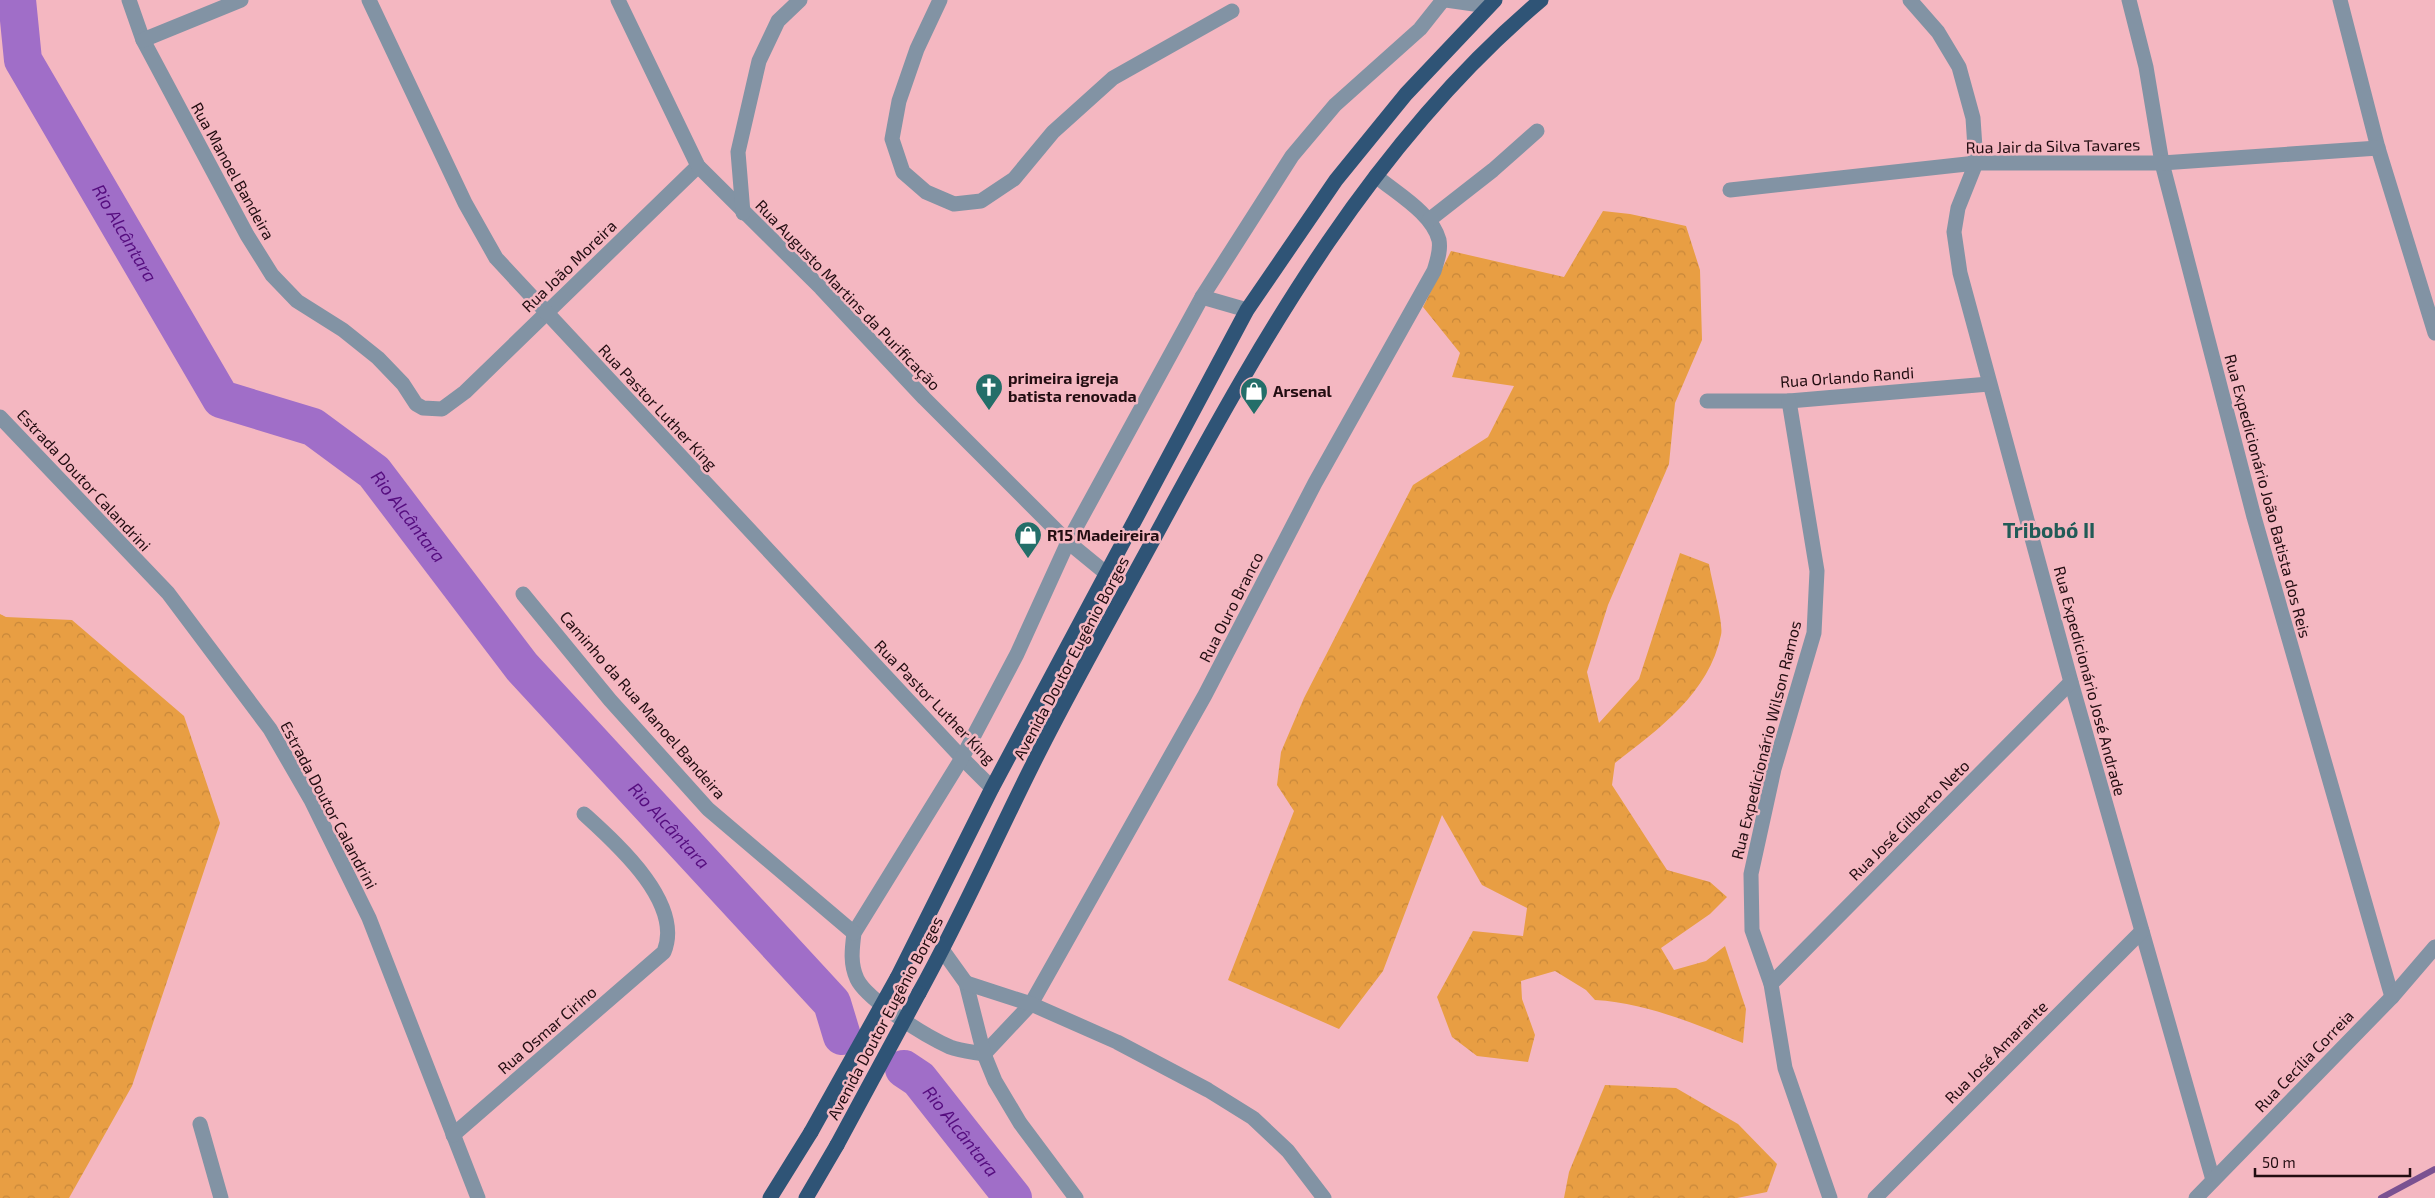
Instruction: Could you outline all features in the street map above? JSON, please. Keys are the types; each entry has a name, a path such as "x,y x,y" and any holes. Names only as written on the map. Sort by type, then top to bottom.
{"highway":[{"name":"Avenida Doutor Eugênio Borges","path":"806,1198 943,951 1043,744 1223,411 1282,311 1376,176 1442,94 1541,0"},
{"name":"Avenida Doutor Eugênio Borges","path":"770,1198 811,1132 897,978 992,788 1248,310 1336,180 1406,94 1492,3"}],"street":[{"name":"Rua Manoel Bandeira","path":"129,0 143,40 247,236 272,275 297,301 343,330 378,358 403,384 416,404 430,410 442,408 465,392"},
{"path":"143,40 241,0"},
{"name":"Rua Pastor Luther King","path":"369,0 478,226 496,258 992,788"},
{"name":"Rua Augusto Martins da Purificação","path":"618,0 698,166 743,213 821,288 924,398 1068,542 1107,574"},
{"path":"743,213 738,152 757,70 778,21 800,0"},
{"path":"940,0 917,49 899,101 892,139 903,172 926,192 954,204 981,202 1014,178 1053,132 1113,78 1232,11"},
{"path":"984,1054 951,1048 926,1034 872,998 857,980 851,960 854,933 962,758 1017,654 1068,542 1202,297 1292,156 1335,105 1420,29 1444,0 1492,3"},
{"name":"Rua Expedicionário José Andrade","path":"1910,0 1938,32 1959,68 1973,118 1976,162 1958,208 1954,232 1960,273 1989,384 2030,525 2071,682 2213,1180"},
{"name":"Rua Expedicionário João Batista dos Reis","path":"2129,0 2146,67 2162,163 2254,517 2392,997"},
{"path":"2340,0 2378,148 2432,312 2435,334"},
{"path":"1429,220 1493,170 1537,131"},
{"name":"Rua Jair da Silva Tavares","path":"1730,190 1976,162 2162,163 2378,148"},
{"name":"Rua João Moreira","path":"465,392 698,166"},
{"name":"Rua Ouro Branco","path":"984,1054 1031,1004 1205,695 1315,483 1434,271 1439,255 1439,240 1429,220 1376,176"},
{"path":"1202,297 1248,310"},
{"name":"Rua Orlando Randi","path":"1707,401 1789,400 1989,384"},
{"name":"Rua Expedicionário Wilson Ramos","path":"1789,400 1817,571 1814,633 1774,769 1751,874 1752,930 1771,984 1785,1068 1830,1198"},
{"path":"0,402 2,418"},
{"name":"Estrada Doutor Calandrini","path":"2,418 24,444 168,594 270,729 311,800 369,918 478,1198"},
{"name":"Caminho da Rua Manoel Bandeira","path":"523,594 610,700 708,809 854,933"},
{"name":"Rua José Gilberto Neto","path":"1771,984 2071,682"},
{"name":"Rua Osmar Cirino","path":"453,1135 664,952 668,941 668,924 662,903 622,849 584,814"},
{"name":"Rua José Amarante","path":"1875,1198 2142,930"},
{"name":"Rua Cecília Correia","path":"2196,1198 2392,997 2435,946"},
{"path":"943,951 966,983 984,1054 995,1081 1020,1124 1076,1198"},
{"path":"966,983 1031,1004 1125,1046 1208,1090 1253,1118 1288,1151 1324,1198"},
{"path":"200,1124 221,1198"}],"green space":[{"path":"1603,211 1630,214 1686,226 1700,270 1702,340 1675,403 1669,464 1608,605 1587,672 1599,723 1639,679 1680,553 1709,564 1721,629 1715,656 1706,675 1680,708 1665,723 1615,763 1612,785 1667,870 1710,882 1727,897 1710,914 1661,948 1674,970 1706,961 1725,946 1746,1009 1743,1043 1652,1010 1633,1005 1595,1000 1586,990 1555,971 1521,981 1522,999 1535,1035 1528,1062 1477,1056 1452,1037 1437,997 1473,931 1523,936 1527,908 1482,885 1442,815 1383,971 1339,1029 1228,980 1294,811 1277,785 1281,752 1304,698 1413,485 1488,437 1514,386 1452,377 1460,353 1423,307 1451,251 1564,277"},
{"path":"0,614 6,617 72,620 184,716 220,823 132,1086 69,1198 0,1198"},
{"path":"1605,1085 1676,1088 1738,1124 1777,1164 1767,1192 1737,1198 1564,1198 1569,1172"}],"waterway":[{"name":"Rio Alcântara","path":"17,0 23,60 221,399 313,427 374,472 522,667 832,1003 842,1036"},
{"name":"Rio Alcântara","path":"904,1069 919,1079 1013,1198"},
{"path":"2381,1198 2435,1169"}],"place":[{"name":"primeira igreja batista renovada","path":"989,411"},
{"name":"Arsenal","path":"1254,415"},
{"name":"R15 Madeireira","path":"1028,559"}],"district":[{"name":"Tribobó II","path":"2049,531"}]}
